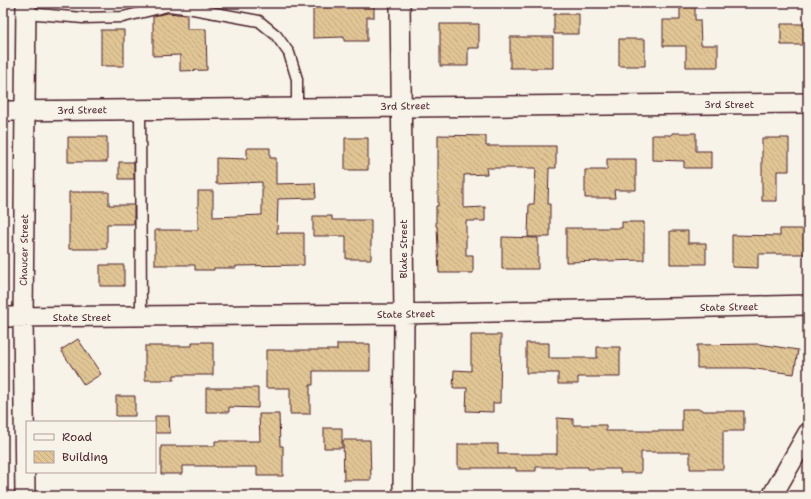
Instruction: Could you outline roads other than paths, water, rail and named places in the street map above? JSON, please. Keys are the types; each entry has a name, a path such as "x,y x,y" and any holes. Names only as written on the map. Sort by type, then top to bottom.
{"street":[{"name":"Blake Street","path":"400,3 404,314 403,496"},
{"name":"Chaucer Street","path":"25,496 23,317 26,8"},
{"name":"3rd Street","path":"3,111 808,103"},
{"name":"State Street","path":"3,318 404,314 808,305"},
{"path":"772,496 808,434"}],"lane":[{"path":"26,8 83,18 123,17 168,6 258,21 276,35 290,53 297,79 297,108"},
{"path":"140,109 141,317"}]}
